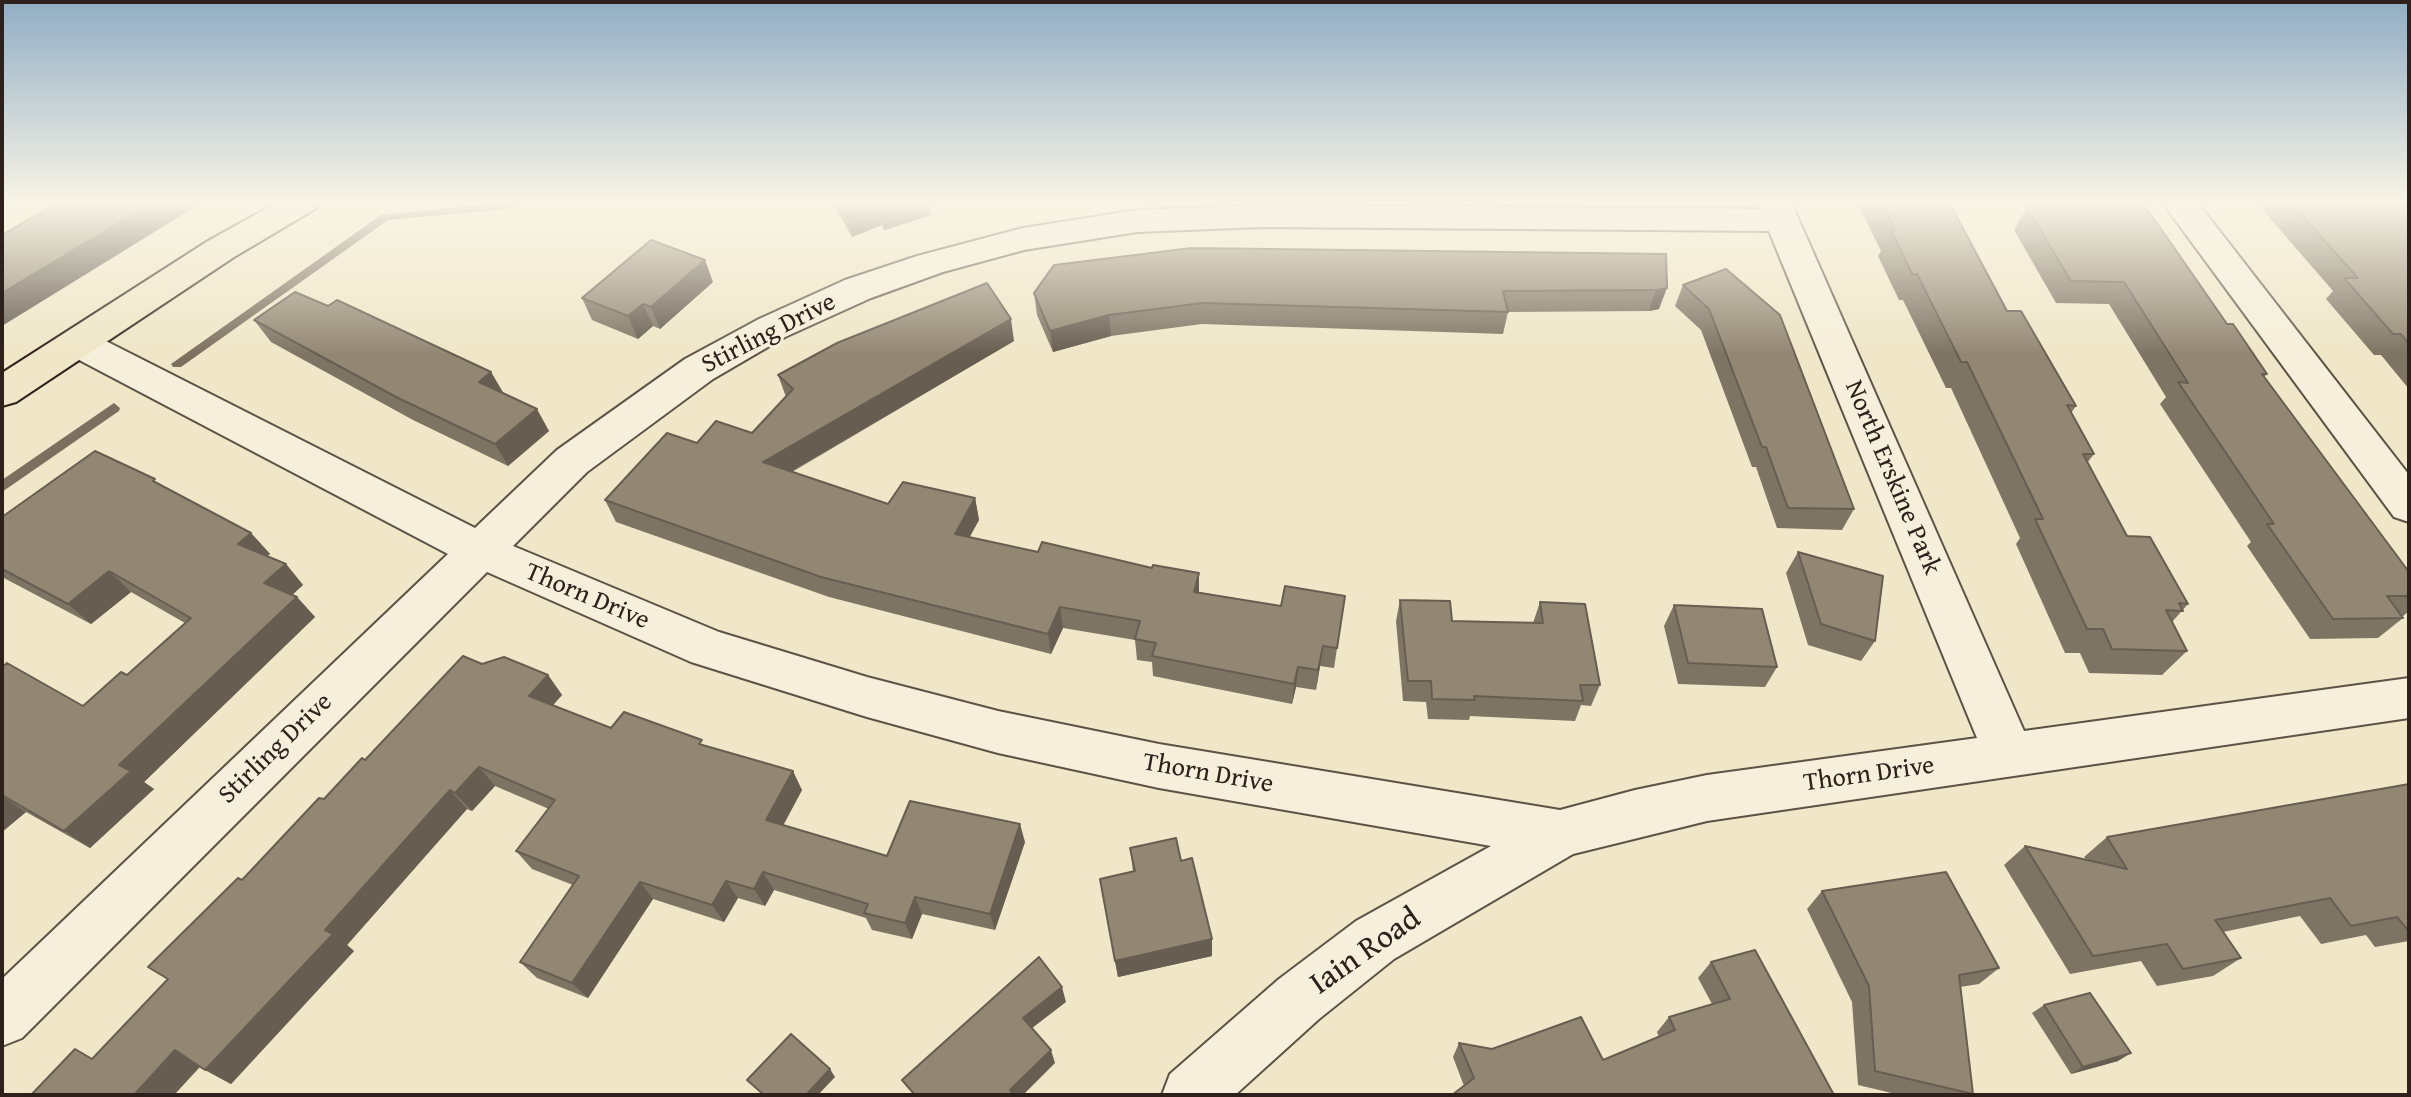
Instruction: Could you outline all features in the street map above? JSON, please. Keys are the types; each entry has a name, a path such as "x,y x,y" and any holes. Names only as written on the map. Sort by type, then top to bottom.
{"main road":[{"path":"2,392 215,253"}],"street":[{"name":"Stirling Drive","path":"2,1018 572,461 699,369 772,328 858,289 970,253"},
{"name":"North Erskine Park","path":"1796,253 2009,754"},
{"path":"2218,253 2409,506"},
{"name":"Thorn Drive","path":"78,343 479,550 708,648 867,697 984,728 1159,766 1560,834 1635,813 1707,798 2409,698"},
{"name":"Iain Road","path":"1191,1095 1299,999 1375,940 1560,834"}],"building":[{"path":"2,253 68,253 2,293"},
{"path":"635,253 687,253 705,260 651,307 643,304 628,316 582,298"},
{"path":"1150,253 1666,254 1667,288 1503,291 1508,312 1202,303 1109,315 1050,331 1034,293 1054,265"},
{"path":"1902,253 1976,253 2007,311 2021,311 2076,406 2067,405 2094,454 2083,454 2127,536 2150,537 2188,604 2179,603 2183,611 2166,610 2187,651 2112,649 2103,629 2087,629 2035,519 2043,519 1967,362 1961,362 1917,274 1912,274"},
{"path":"2054,253 2178,253 2227,324 2233,324 2267,374 2262,374 2409,572 2409,596 2387,596 2403,618 2333,619 2267,524 2274,524 2178,382 2188,383 2124,282 2071,281"},
{"path":"2336,253 2409,253 2409,344 2401,334 2393,334 2344,278 2358,278"},
{"path":"1726,269 1780,315 1854,509 1788,508 1709,309 1683,285"},
{"path":"987,283 1011,319 763,462 888,504 903,482 975,498 955,534 1038,552 1042,542 1152,568 1153,565 1199,573 1194,592 1281,606 1285,586 1345,596 1337,648 1323,646 1318,670 1298,667 1294,684 1152,656 1156,643 1135,639 1140,621 1060,607 1048,634 821,577 605,500 667,433 697,443 716,421 752,433 793,389 778,375 837,343"},
{"path":"295,292 328,306 337,300 491,372 479,382 537,409 495,444 398,398 254,320"},
{"path":"95,451 155,479 153,481 251,533 238,544 286,564 264,583 297,597 119,765 131,771 64,831 2,795 2,667 7,663 83,706 121,672 127,675 191,618 109,571 68,604 2,569 2,517"},
{"path":"1798,552 1883,576 1875,641 1821,624"},
{"path":"1400,600 1450,601 1452,621 1494,622 1543,623 1540,602 1585,604 1600,685 1580,685 1583,701 1474,696 1475,700 1432,699 1431,681 1408,681"},
{"path":"1674,605 1762,609 1777,667 1688,663"},
{"path":"463,656 482,664 504,657 548,675 529,696 611,728 624,712 702,740 699,744 793,771 766,820 887,856 910,801 1020,824 990,914 915,897 905,923 864,913 868,904 763,872 754,889 726,881 712,905 640,882 572,983 520,962 579,876 516,851 555,800 479,767 455,793 450,790 325,930 333,934 205,1070 175,1050 134,1095 31,1095 75,1049 92,1059 168,979 148,967 238,878 242,880 319,798 324,799 362,758 365,760"},
{"path":"2409,784 2409,929 2397,917 2351,926 2330,898 2215,920 2241,958 2183,969 2167,944 2093,956 2025,846 2127,869 2107,837"},
{"path":"1176,838 1181,861 1192,858 1212,939 1115,961 1100,879 1135,871 1130,848"},
{"path":"1946,872 1999,968 1959,975 1973,1094 1875,1071 1869,986 1822,891"},
{"path":"1755,950 1834,1095 1452,1095 1474,1078 1459,1043 1492,1049 1581,1017 1603,1060 1675,1030 1669,1017 1730,999 1711,962"},
{"path":"1039,957 1062,987 1023,1018 1051,1050 1010,1090 1013,1095 915,1095 902,1080"},
{"path":"2090,993 2131,1053 2083,1067 2044,1005"},
{"path":"791,1034 830,1069 806,1095 764,1095 747,1080"}],"waterway":[{"path":"177,364 334,253"},
{"path":"2,487 114,408"}]}
